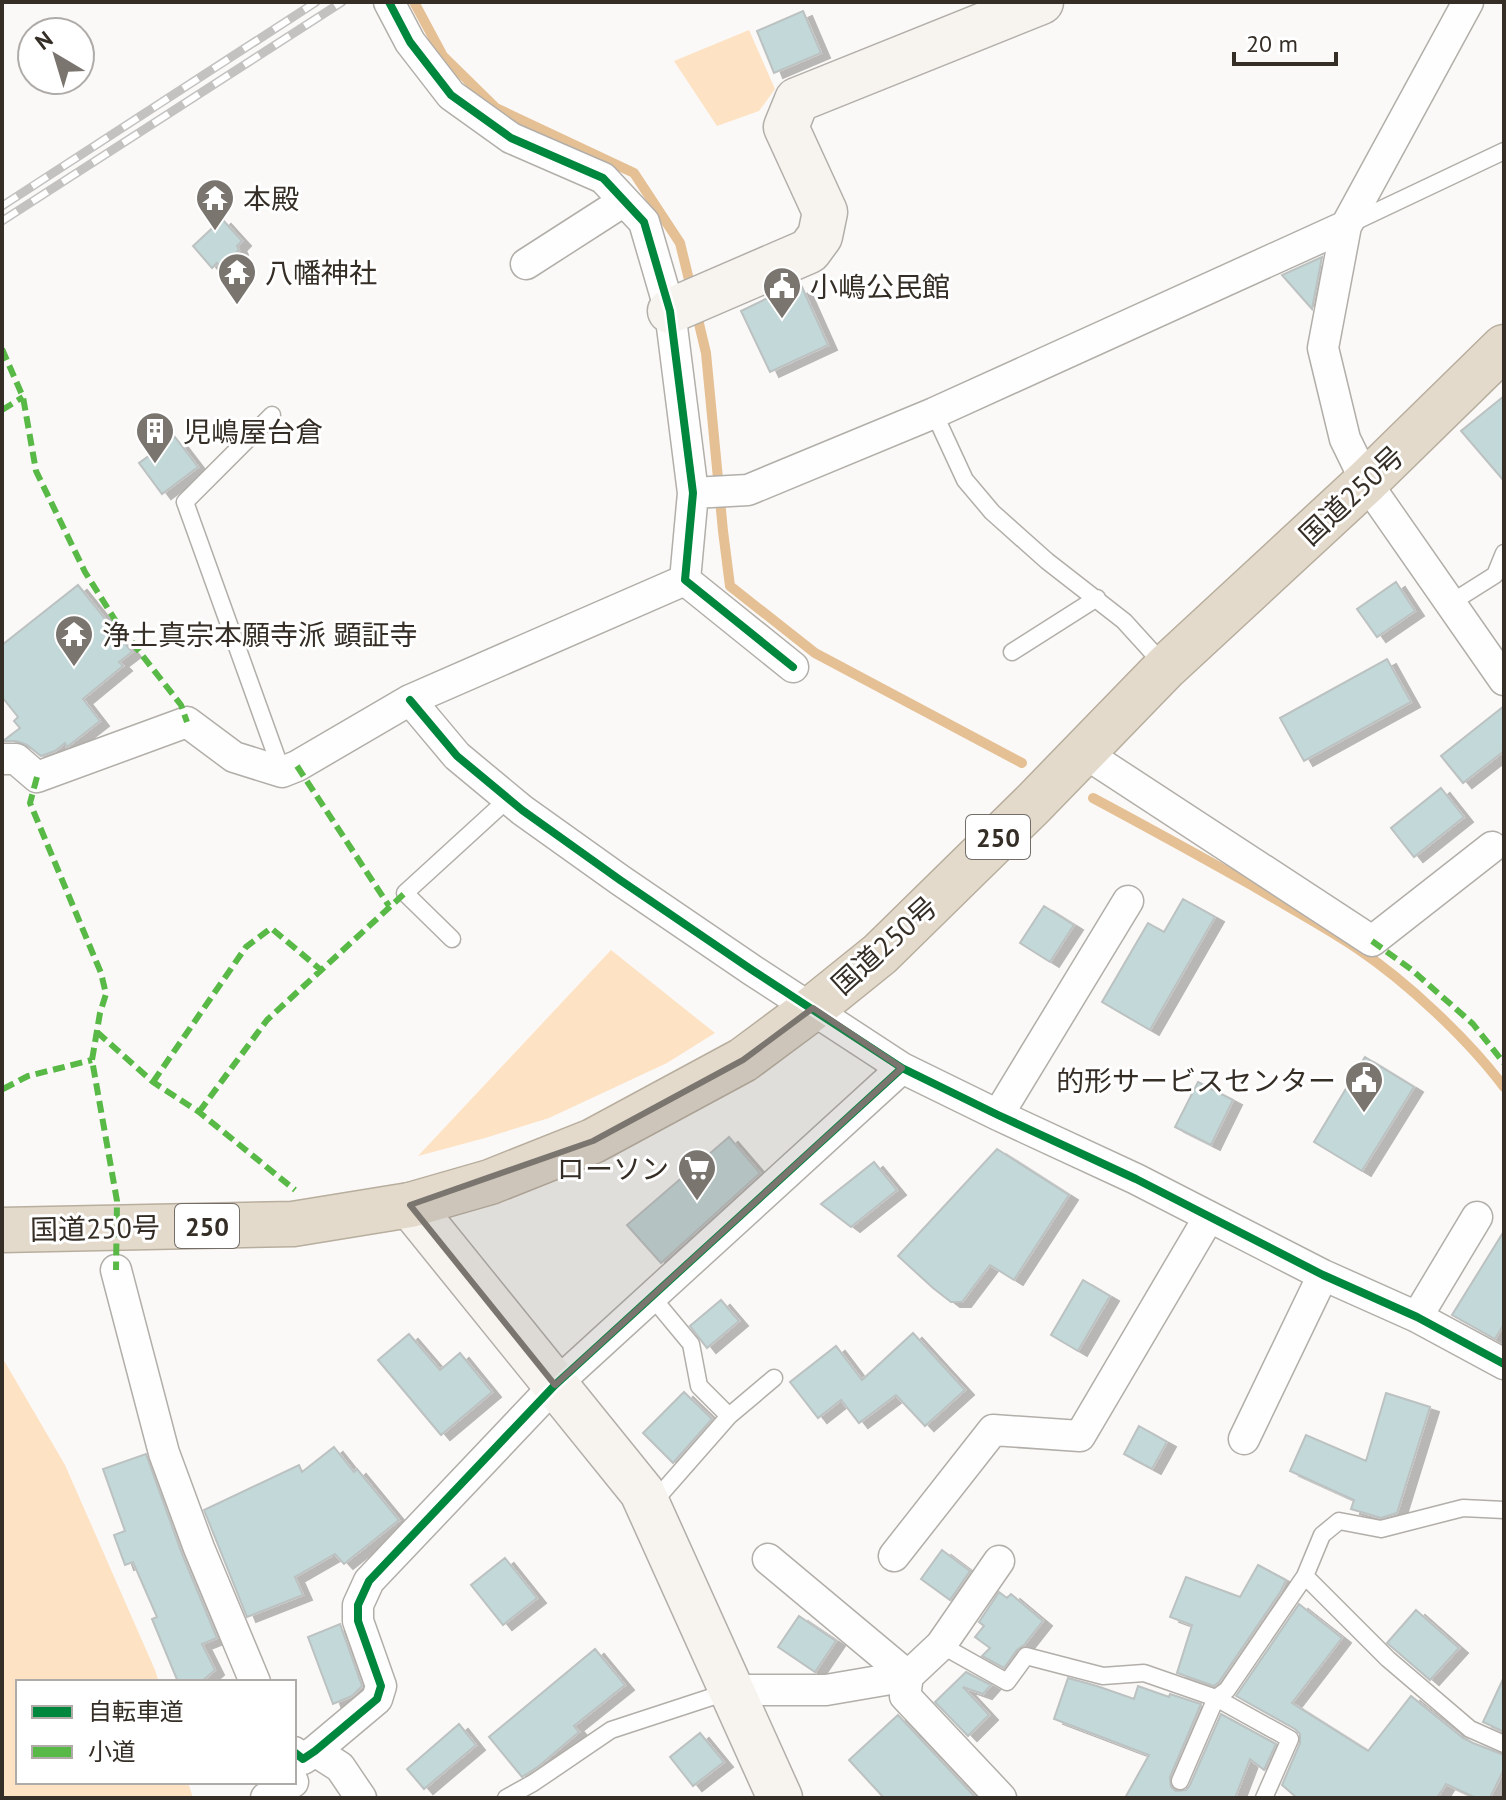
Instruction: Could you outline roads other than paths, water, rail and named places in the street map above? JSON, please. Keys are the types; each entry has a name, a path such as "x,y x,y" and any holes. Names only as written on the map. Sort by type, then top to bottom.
{"highway":[{"name":"国道250号","path":"2,1230 293,1224 410,1205 490,1182 593,1141 743,1060 880,954 1166,667 1366,482 1504,347"}],"street":[{"path":"389,2 410,42 451,95 511,138 603,178 644,222 686,304 698,493 685,580"},
{"path":"686,304 809,251 820,236 825,212 786,127 797,100 1041,2"},
{"path":"1468,2 1346,226 1323,348 1345,439 1366,482 1504,680"},
{"path":"526,264 624,201"},
{"path":"698,493 748,490 934,413 1346,226"},
{"path":"685,580 793,667"},
{"path":"2,759 16,759 37,777 187,722 234,757 282,772 410,700 685,580"},
{"path":"410,700 457,756 522,810 752,970 902,1068 1136,1179 1323,1275 1417,1317 1504,1364"},
{"path":"1083,752 1372,941 1492,847"},
{"path":"998,1115 1128,901"},
{"path":"300,1765 377,1699 381,1686 358,1621 358,1605 369,1581 555,1385 902,1068"},
{"path":"410,1205 642,1492 780,1798"},
{"path":"894,1556 993,1430 1080,1436 1209,1217"},
{"path":"1417,1317 1477,1217"},
{"path":"116,1270 164,1453 199,1548 254,1680"},
{"path":"1244,1439 1323,1275"},
{"path":"768,1559 908,1676"},
{"path":"733,1690 826,1690 908,1676 941,1645 999,1561"},
{"path":"908,1676 905,1696 1001,1798"},
{"path":"300,1765 340,1767 361,1798"},
{"path":"266,1798 280,1784"}],"lane":[{"path":"1346,226 1504,151"},
{"path":"934,413 965,480 983,502 1047,561 1124,621 1166,667"},
{"path":"272,415 185,502 282,772"},
{"path":"1449,604 1495,575 1504,553"},
{"path":"1012,652 1097,598"},
{"path":"452,939 405,893 509,798"},
{"path":"652,1297 691,1344 699,1386 729,1416"},
{"path":"649,1508 729,1416 774,1378"},
{"path":"1180,1781 1216,1698 1227,1690 1305,1576 1322,1535 1339,1521 1381,1529 1463,1508 1504,1510"},
{"path":"1305,1576 1388,1659 1470,1729 1504,1744"},
{"path":"941,1645 1007,1682 1026,1656 1103,1676 1144,1673 1216,1698 1290,1739 1264,1798"},
{"path":"506,1798 611,1730 733,1690"}],"waterway":[{"path":"414,2 443,56 496,108 634,173 680,243 692,292"},
{"path":"696,311 706,353 730,586 815,653 1022,763"},
{"path":"1093,798 1253,886 1358,949 1436,1012 1504,1087"}],"railway":[{"path":"2,206 316,2"},
{"path":"2,221 342,2"}],"place":[{"name":"本殿","path":"215,232"},
{"name":"八幡神社","path":"237,306"},
{"name":"小嶋公民館","path":"782,320"},
{"name":"児嶋屋台倉","path":"155,465"},
{"name":"浄土真宗本願寺派 顕証寺","path":"74,668"},
{"name":"的形サービスセンター","path":"1364,1114"},
{"name":"ローソン","path":"697,1202"}]}
